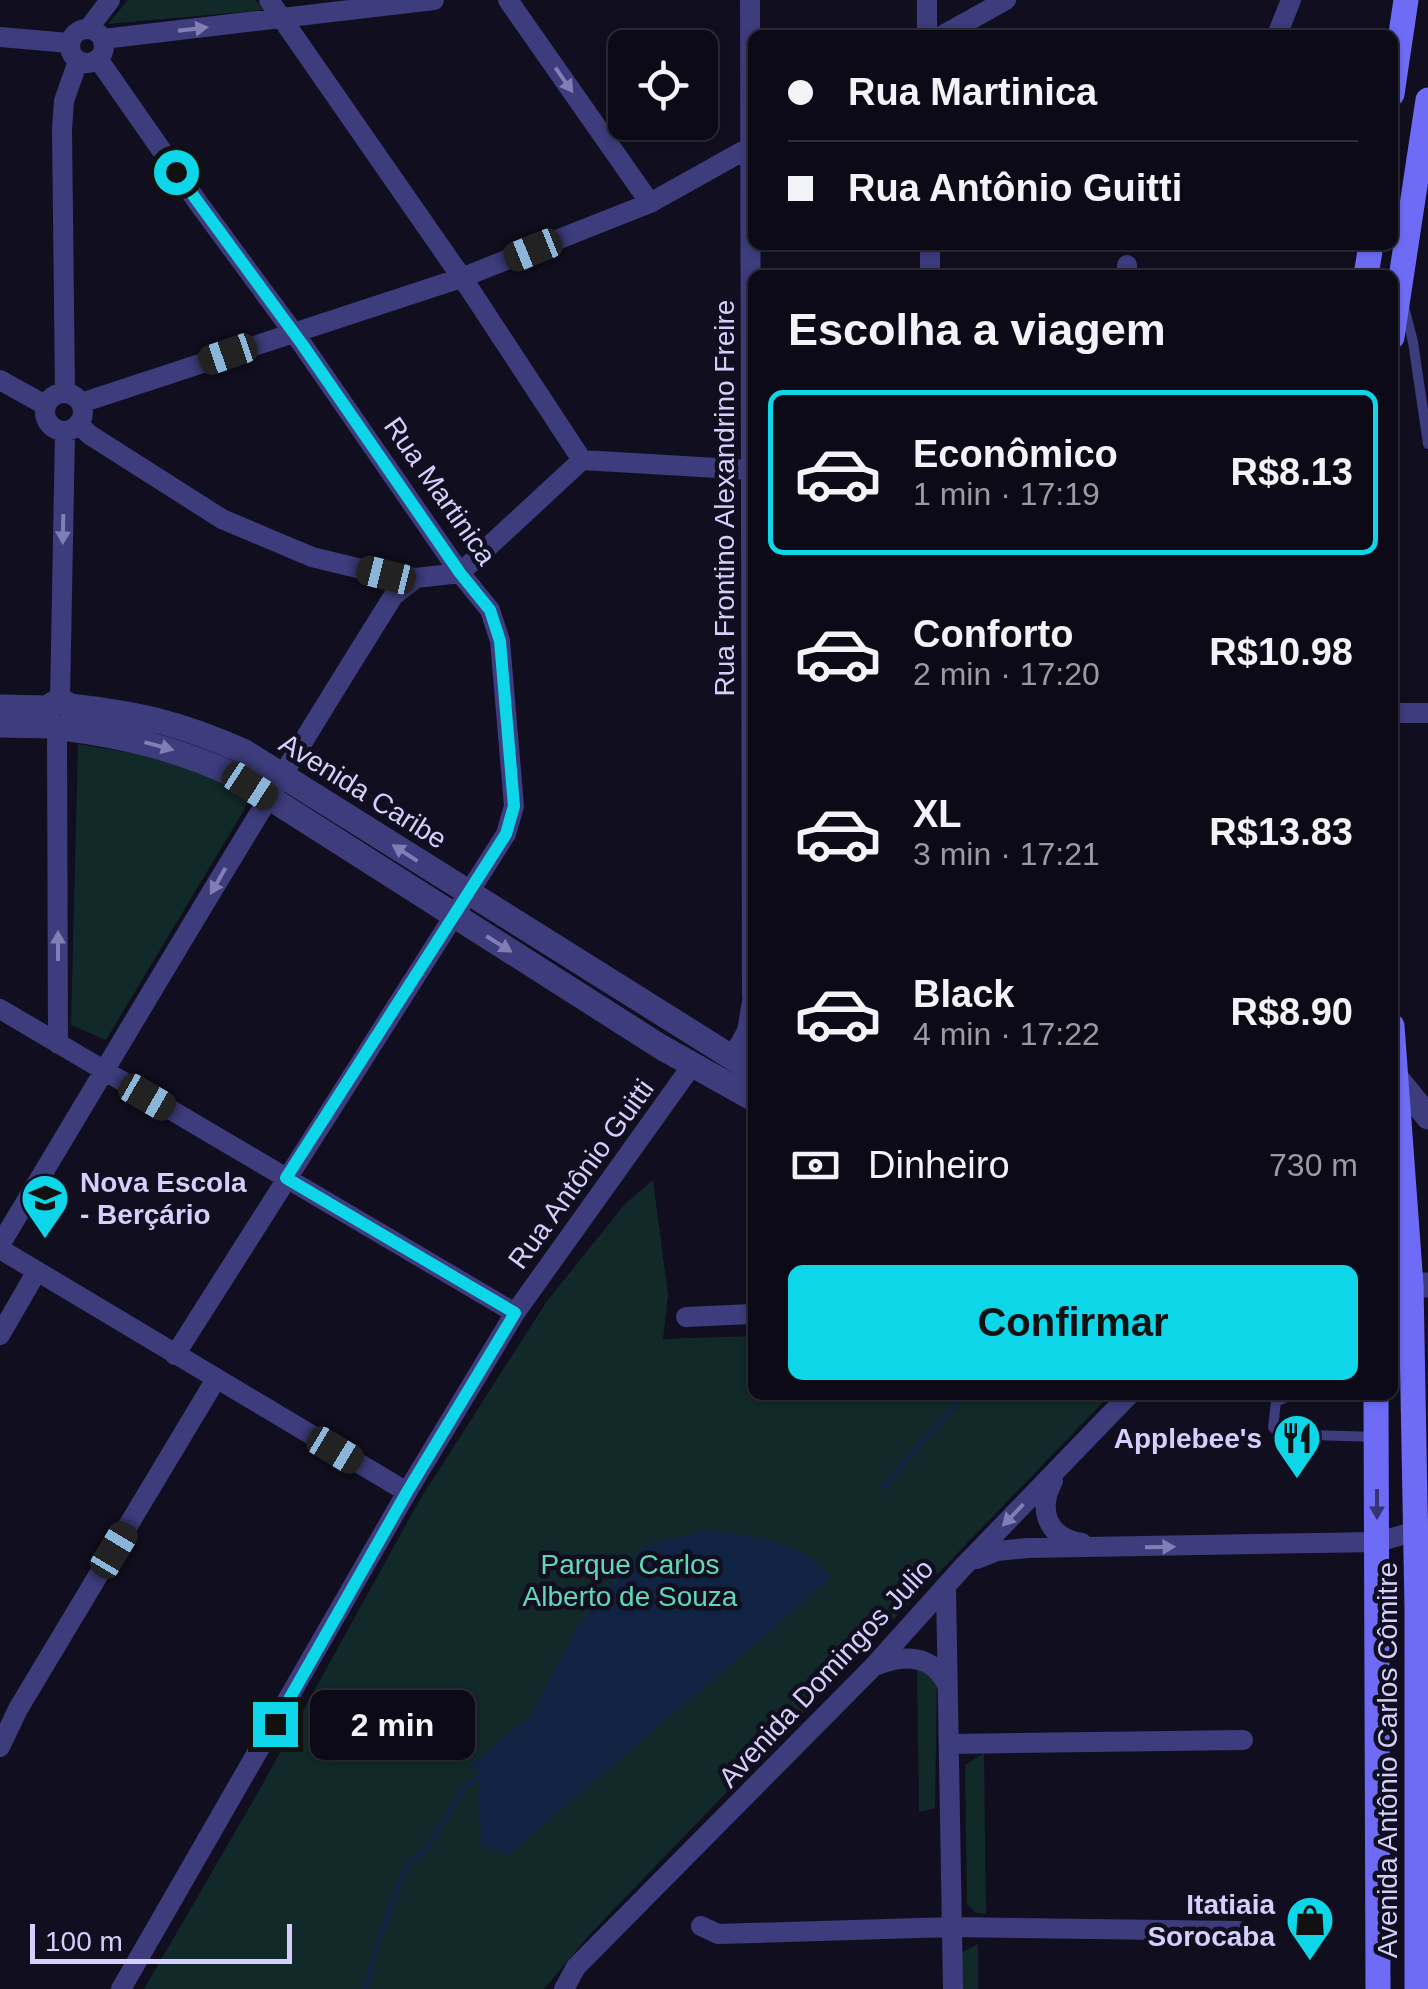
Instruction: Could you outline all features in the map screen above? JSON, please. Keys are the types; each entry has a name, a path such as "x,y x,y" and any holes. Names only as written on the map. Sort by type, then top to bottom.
{"main road":[{"path":"1398,54 1406,0"},
{"path":"1398,292 1428,100"},
{"name":"Avenida Antônio Carlos Cômitre","path":"1398,1112 1411,1285 1422,1530 1419,1989"},
{"name":"Avenida Antônio Carlos Cômitre","path":"1376,1400 1378,1989"}],"street":[{"path":"58,1044 59,716 72,413 62,128 64,101 110,0"},
{"path":"269,0 582,460"},
{"path":"0,36 87,46 434,0"},
{"path":"508,0 650,203"},
{"name":"Rua Frontino Alexandrino Freire","path":"750,0 750,30"},
{"path":"927,0 927,30"},
{"path":"952,30 1006,0"},
{"path":"1279,30 1292,0"},
{"name":"Rua Martinica","path":"87,46 490,610 500,641 514,806 506,834 175,1355"},
{"path":"748,149 650,203 461,278 293,332 72,413 48,424 45,406 53,396 72,413 90,435 222,519 312,557 416,578 460,573 582,460 748,470"},
{"path":"0,380 45,406"},
{"path":"407,1492 0,1247 282,774 394,596 416,578"},
{"name":"Avenida Caribe","path":"0,707 59,716 185,753 234,775 454,916 715,1062"},
{"name":"Avenida Caribe","path":"0,726 59,716 134,713 192,728 245,752 468,893 715,1062 748,1094"},
{"path":"1398,713 1428,713"},
{"path":"0,1009 515,1313"},
{"name":"Rua Frontino Alexandrino Freire","path":"715,1062 747,1030 748,1024"},
{"name":"Rua Antônio Guitti","path":"121,1989 407,1492 515,1313 715,1062"},
{"path":"1398,1076 1428,1118"},
{"path":"0,1334 37,1271"},
{"path":"686,1317 748,1314"},
{"path":"0,1746 9,1704 216,1379"},
{"name":"Avenida Domingos Julio","path":"564,1989 576,1967 873,1667 962,1568 1124,1400"},
{"path":"1064,1462 1044,1504 1052,1529 1060,1537 1075,1542 1121,1548"},
{"name":"Avenida Antônio Carlos Cômitre","path":"1377,1542 1422,1530"},
{"path":"962,1568 997,1550 1377,1542"},
{"path":"946,1589 953,1989"},
{"path":"873,1667 890,1660 914,1658 935,1668 947,1685"},
{"path":"950,1744 1243,1740"},
{"path":"701,1926 718,1934 952,1927 1239,1932"},
{"path":"1419,1989 1428,1980"}],"lane":[{"path":"1398,292 1413,342 1428,444"},
{"path":"1280,1400 1276,1402 1274,1427 1279,1434 1376,1437"}],"green space":[{"path":"128,0 256,0 263,10 108,24"},
{"path":"78,744 154,757 205,773 250,800 106,1040 71,1025"},
{"name":"Parque Carlos Alberto de Souza","path":"653,1180 668,1295 663,1339 748,1336 748,1400 1105,1400 592,1932 544,1989 144,1989 419,1501 547,1301 625,1204"},
{"path":"917,1665 937,1680 935,1808 919,1812"},
{"path":"984,1753 986,1914 976,1913 967,1904 965,1765"},
{"path":"978,1944 978,1989 959,1989 958,1955"}],"water":[{"path":"705,1530 789,1547 818,1564 831,1577 511,1854 482,1847 480,1771 468,1767 530,1716 578,1626 643,1546"}],"waterway":[{"path":"884,1486 960,1400"},
{"path":"366,1989 378,1941 402,1877 411,1861 426,1849 462,1791 483,1772"}],"place":[{"name":"Nova Escola - Berçário","path":"45,1240"},
{"name":"Applebee's","path":"1297,1480"},
{"name":"Itatiaia Sorocaba","path":"1310,1962"}],"route":[{"path":"176,172 490,610 500,641 514,806 506,834 286,1178 515,1313 407,1492 275,1724"}]}
